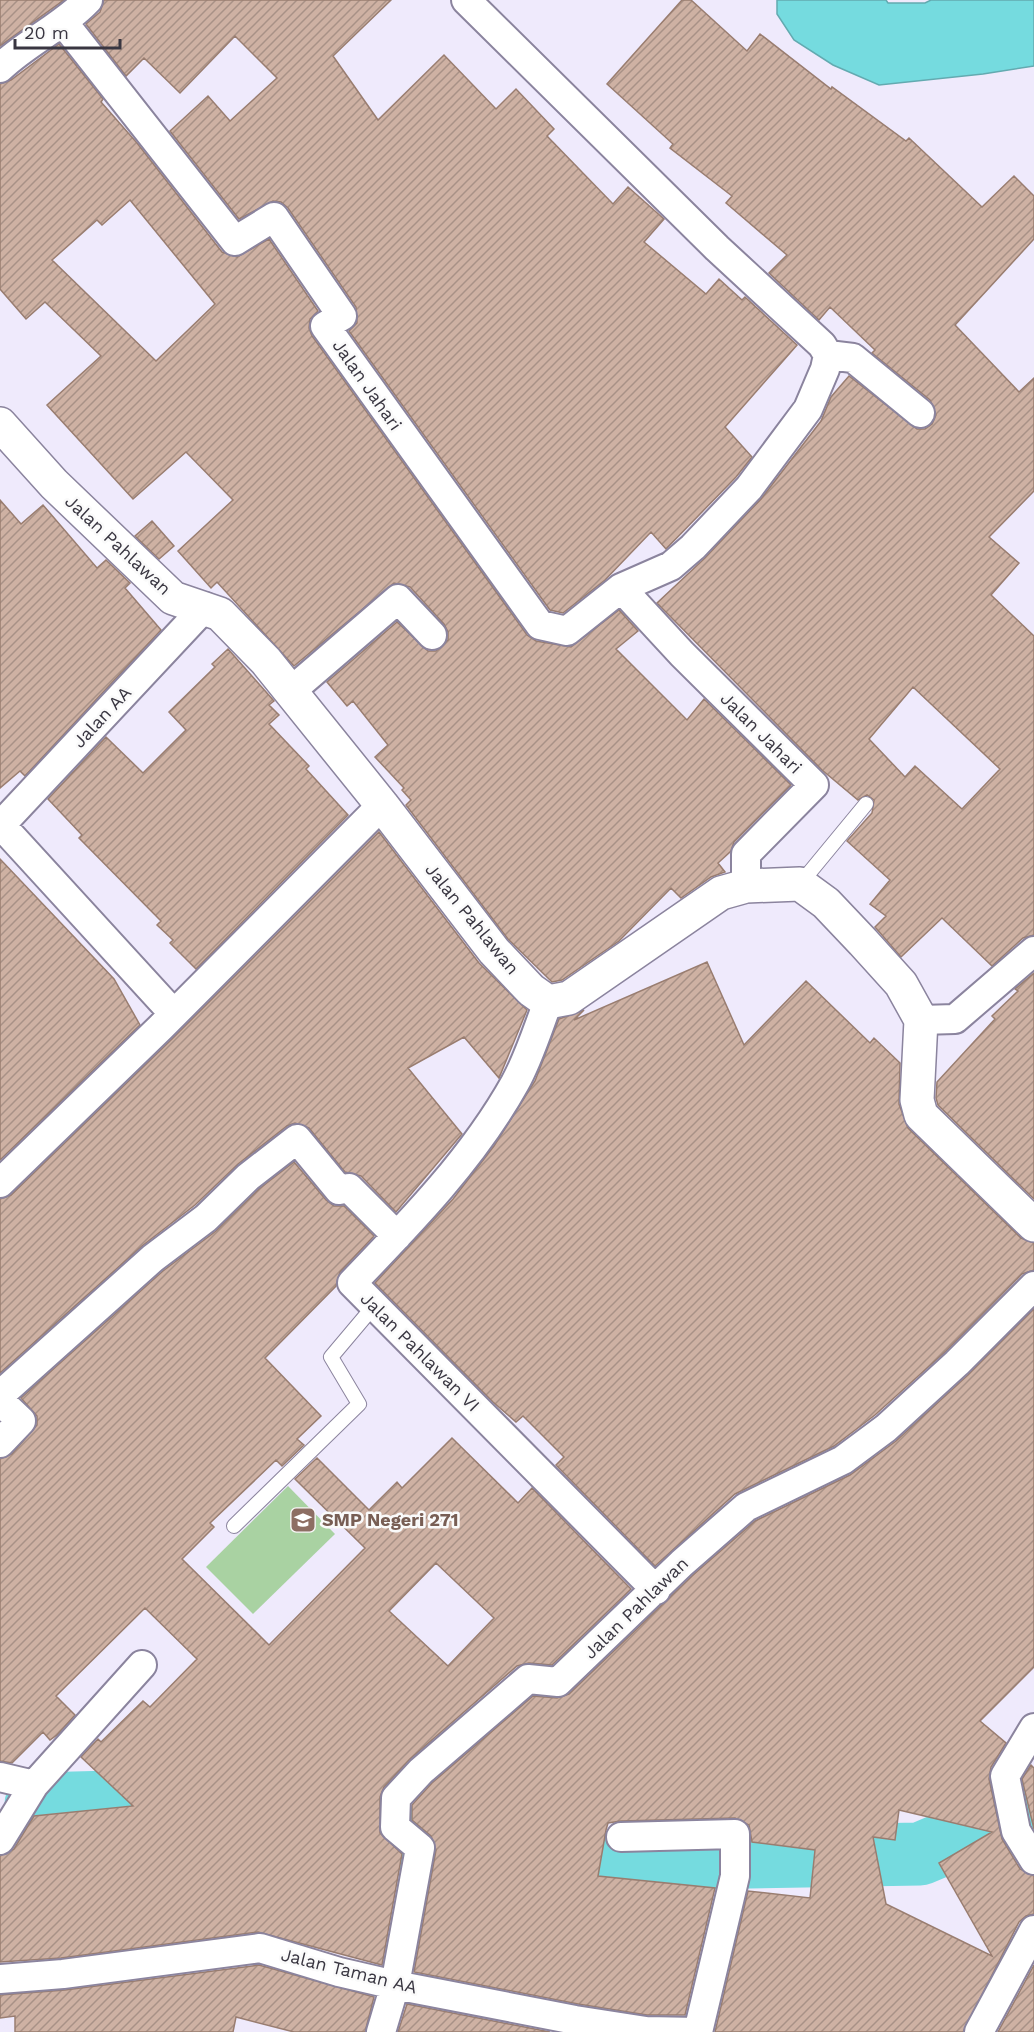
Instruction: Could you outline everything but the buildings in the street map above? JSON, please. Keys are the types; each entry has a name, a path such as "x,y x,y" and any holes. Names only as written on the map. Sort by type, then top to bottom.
{"street":[{"path":"0,68 19,50 63,22 88,0"},
{"path":"466,0 717,248 822,345 828,355 853,358 920,413"},
{"name":"Jalan Jahari","path":"63,22 235,241 274,217 342,315 325,326 540,625 567,631 621,588 671,566 693,548 749,488 808,409 825,369 828,355"},
{"name":"Jalan Pahlawan","path":"0,424 54,484 173,598 220,614 266,661 382,805 494,951 531,990 548,1002"},
{"name":"Jalan Jahari","path":"621,588 682,654 814,785 746,854 746,886"},
{"path":"291,691 398,599 432,635"},
{"name":"Jalan AA","path":"0,825 205,608"},
{"path":"0,1183 174,1014 382,805"},
{"path":"0,825 174,1014"},
{"path":"548,1002 569,999 721,893 746,886 800,884 826,903 901,984 921,1020 917,1100 921,1115 1034,1225"},
{"path":"921,1020 955,1019 1034,951"},
{"name":"Jalan Pahlawan VI","path":"548,1002 516,1081 494,1117 397,1236 352,1283 656,1590"},
{"path":"0,1395 153,1258 206,1218 248,1177 297,1139 339,1190 350,1188 397,1236"},
{"name":"Jalan Pahlawan","path":"381,2032 395,1985 420,1848 395,1827 396,1798 422,1771 528,1680 558,1682 682,1563 746,1507 843,1460 886,1428 957,1363 1034,1286"},
{"path":"0,1401 21,1420 0,1443"},
{"path":"0,1840 34,1785 142,1665"},
{"path":"1034,1728 1005,1776 1016,1831 1034,1860"},
{"path":"0,1778 34,1785"},
{"name":"Jalan Taman AA","path":"0,1979 63,1974 260,1948 339,1972 395,1985 575,2020 646,2031 697,2032 735,1876 735,1834 621,1837"},
{"path":"979,2032 1034,1930"}],"lane":[{"path":"800,884 866,804"},
{"path":"234,1526 359,1404 331,1357 374,1306"}],"green space":[{"path":"288,1486 335,1534 253,1614 206,1567"}],"water":[{"path":"777,0 886,0 888,3 925,3 931,0 1034,0 1034,66 879,85 833,65 794,40 777,14"}],"waterway":[{"path":"36,1804 190,1800 272,1810 481,1853 620,1866 690,1858 920,1854 1034,1806"}],"place":[{"name":"SMP Negeri 271","path":"303,1520"}]}
